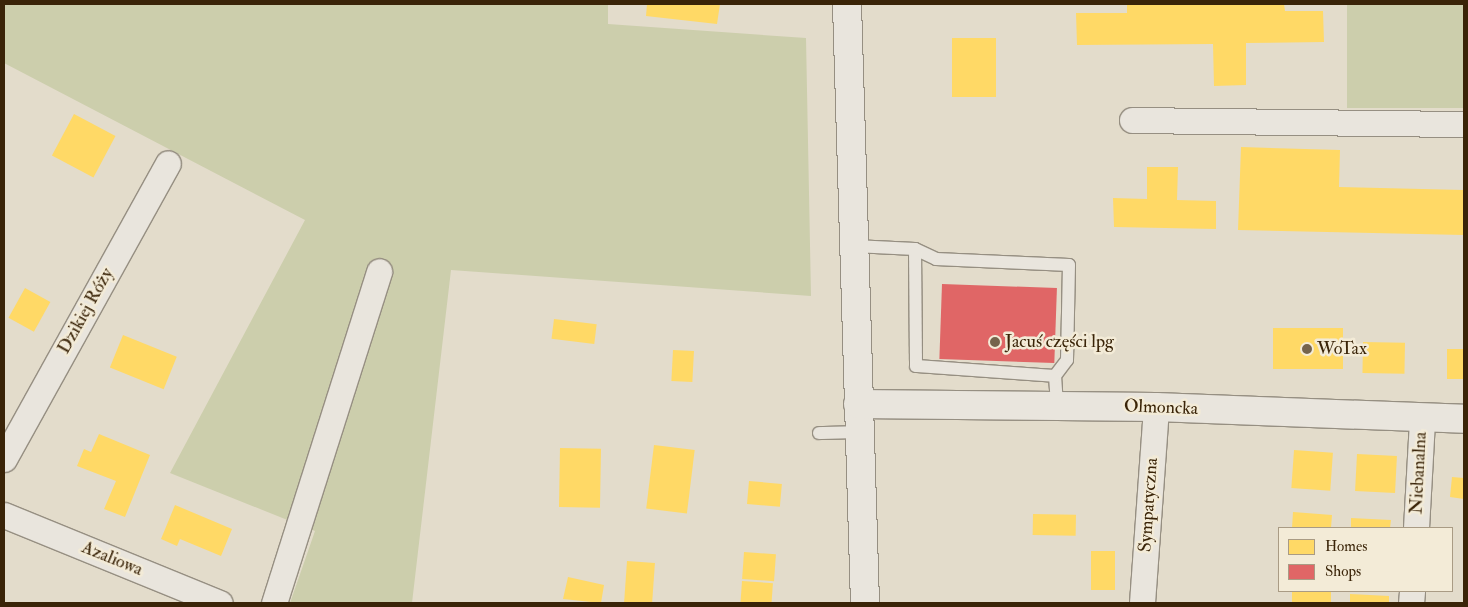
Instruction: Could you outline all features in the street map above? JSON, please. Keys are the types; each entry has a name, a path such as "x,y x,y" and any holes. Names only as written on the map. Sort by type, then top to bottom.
{"street":[{"path":"847,4 865,603"},
{"path":"1132,120 1464,124"},
{"name":"Dzikiej Róży","path":"4,459 168,163"},
{"path":"274,603 379,271"},
{"name":"Olmoncka","path":"858,404 1156,407 1422,419 1464,419"},
{"name":"Sympatyczna","path":"1142,603 1156,407"},
{"name":"Niebanalna","path":"1416,527 1422,419"},
{"name":"Azaliowa","path":"4,515 220,603"}],"lane":[{"path":"854,246 915,250 936,259 1069,265 1066,360 1055,376 1057,406"},
{"path":"915,250 916,366 1055,376"},
{"path":"820,433 860,432"}],"green space":[{"path":"4,4 608,4 608,24 806,38 811,296 451,270 412,603 290,603 315,531 170,473 305,220 4,63"},
{"path":"1347,4 1464,4 1464,108 1347,108"}],"building: Homes":[{"path":"647,4 720,4 717,24 646,16"},
{"path":"1127,4 1284,4 1285,11 1323,11 1324,42 1246,43 1246,85 1214,86 1213,44 1077,45 1076,13 1127,13"},
{"path":"952,38 996,38 996,97 952,97"},
{"path":"74,114 115,136 93,178 52,155"},
{"path":"1241,147 1340,150 1339,187 1464,190 1464,235 1238,230"},
{"path":"1147,167 1178,167 1177,200 1216,201 1216,229 1114,227 1113,198 1147,199"},
{"path":"25,288 50,302 34,332 9,318"},
{"path":"554,319 597,324 594,344 552,339"},
{"name":"WoTax","path":"1273,328 1343,328 1343,369 1273,369"},
{"path":"123,335 177,357 164,389 110,367"},
{"path":"1363,342 1405,343 1404,374 1362,373"},
{"path":"1447,349 1464,349 1464,379 1447,379"},
{"path":"673,350 694,351 692,382 671,381"},
{"path":"99,434 150,455 125,517 104,509 116,481 77,466 84,449 91,452"},
{"path":"654,445 695,450 687,514 646,509"},
{"path":"560,448 601,449 600,508 559,507"},
{"path":"1294,450 1333,453 1330,491 1291,488"},
{"path":"1357,454 1397,456 1395,493 1355,491"},
{"path":"1452,477 1464,478 1464,499 1450,497"},
{"path":"749,481 782,484 780,507 747,504"},
{"path":"175,505 232,529 221,556 180,539 177,546 161,539"},
{"path":"1293,512 1332,515 1331,527 1292,527"},
{"path":"1033,514 1076,515 1076,536 1033,535"},
{"path":"1351,518 1391,520 1390,527 1351,527"},
{"path":"1091,551 1115,551 1115,590 1091,590"},
{"path":"744,552 776,554 774,581 742,579"},
{"path":"627,561 655,563 652,603 624,603"},
{"path":"568,577 604,585 601,603 563,599"},
{"path":"742,581 773,583 772,603 740,603"},
{"path":"1292,592 1331,592 1331,603 1292,603"},
{"path":"1350,594 1389,596 1389,603 1350,603"}],"building: Shops":[{"path":"942,284 1057,288 1054,363 939,359"}],"place":[{"name":"Jacuś części lpg","path":"995,342"},
{"name":"WoTax","path":"1307,349"}]}
